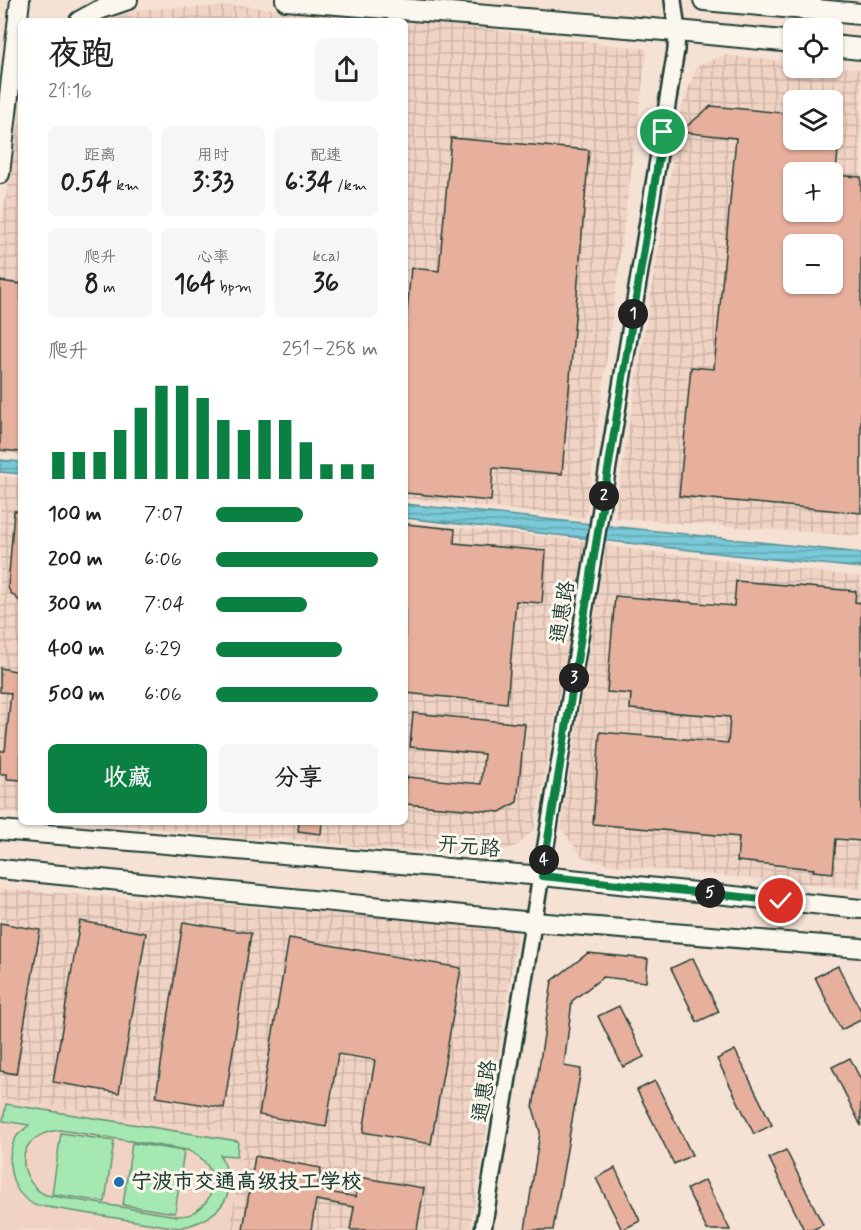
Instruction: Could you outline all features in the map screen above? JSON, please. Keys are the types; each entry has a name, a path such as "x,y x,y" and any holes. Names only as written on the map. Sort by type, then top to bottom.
{"main road":[{"path":"0,174 20,0"},
{"path":"84,18 99,10 128,0"},
{"path":"286,0 783,41"},
{"path":"704,0 861,14"},
{"path":"843,47 861,49"},
{"path":"10,89 18,78"},
{"name":"开元路","path":"0,830 542,876 861,909"},
{"path":"0,869 534,922 861,948"}],"street":[{"name":"通惠路","path":"483,1230 676,50 677,31 673,0"}],"shaded area":[{"path":"241,6 381,18 113,18 142,9"},
{"path":"408,20 647,49 586,518 408,498"},
{"path":"724,55 783,61 783,78 843,78 843,67 861,69 861,536 614,518 681,109 696,67"},
{"path":"18,130 18,455 0,452 0,229"},
{"path":"0,476 18,478 18,814 0,811"},
{"path":"408,522 587,541 534,830 518,845 498,852 390,850 280,838 241,838 122,825 408,825"},
{"path":"606,546 861,577 861,889 611,865 582,857 561,828"},
{"path":"0,889 281,909 518,930 470,1230 230,1230 244,1135 0,1098"},
{"name":"宁波市交通高级技工学校","path":"0,1098 244,1135 230,1230 0,1230"}],"green space":[{"path":"6,1104 238,1141 237,1156 220,1155 229,1177 227,1197 222,1205 207,1218 179,1228 34,1205 17,1189 10,1164 12,1145 19,1133 29,1125 3,1121","holes":["60,1130 187,1150 204,1162 212,1178 212,1187 210,1196 204,1204 194,1212 182,1216 46,1195 29,1180 24,1165 26,1150 33,1140 52,1131"]},
{"path":"61,1133 114,1141 105,1202 52,1194"},
{"path":"132,1143 184,1151 175,1213 123,1205"}],"water":[{"path":"0,460 18,462 18,474 0,472"},
{"path":"408,504 861,553 861,568 408,518"}],"building":[{"path":"711,106 783,113 783,150 838,150 837,162 783,162 783,222 843,222 843,176 861,177 861,513 679,496 691,367 714,369 736,138 680,132"},
{"path":"451,138 589,150 562,474 493,468 491,501 408,493 408,301 411,268 439,271"},
{"path":"0,281 18,284 18,452 0,450"},
{"path":"14,511 18,511 18,599 8,587"},
{"path":"408,524 455,529 454,543 546,551 542,603 516,601 507,703 408,693"},
{"path":"736,581 856,591 855,602 861,603 861,841 836,839 833,873 737,861 739,837 593,824 600,732 728,743 730,717 630,709 631,694 607,692 615,596 734,606"},
{"path":"0,668 18,671 18,780 7,779 7,774 0,774 0,751 5,751 11,693 0,692"},
{"path":"413,713 525,724 517,802 500,812 408,804 408,777 481,784 484,754 410,747"},
{"path":"299,825 322,825 321,834 298,831"},
{"path":"80,921 146,933 119,1093 53,1082"},
{"path":"183,922 251,933 224,1108 156,1097"},
{"path":"0,923 40,930 16,1074 0,1071"},
{"path":"289,938 461,968 431,1144 363,1132 375,1060 338,1054 326,1127 259,1115"},
{"path":"588,953 648,959 646,982 603,977 572,1001 564,1066 581,1069 553,1230 525,1230 540,1132 533,1108 552,981"},
{"path":"693,958 719,1012 697,1022 671,968"},
{"path":"838,966 861,1011 861,1020 841,1030 815,977"},
{"path":"619,1006 644,1057 623,1067 598,1016"},
{"path":"735,1050 772,1125 754,1134 717,1059"},
{"path":"850,1058 861,1080 861,1126 832,1067"},
{"path":"655,1081 692,1155 674,1164 637,1090"},
{"path":"786,1150 823,1225 812,1230 804,1230 769,1158"},
{"path":"255,1156 321,1168 317,1190 356,1197 359,1177 424,1188 417,1230 350,1230 354,1207 316,1200 311,1230 243,1230"},
{"path":"615,1168 640,1221 622,1230 596,1178"},
{"path":"705,1180 730,1230 707,1230 687,1189"}],"place":[{"name":"宁波市交通高级技工学校","path":"119,1182"}],"route":[{"path":"663,132 542,876 781,901"}]}
